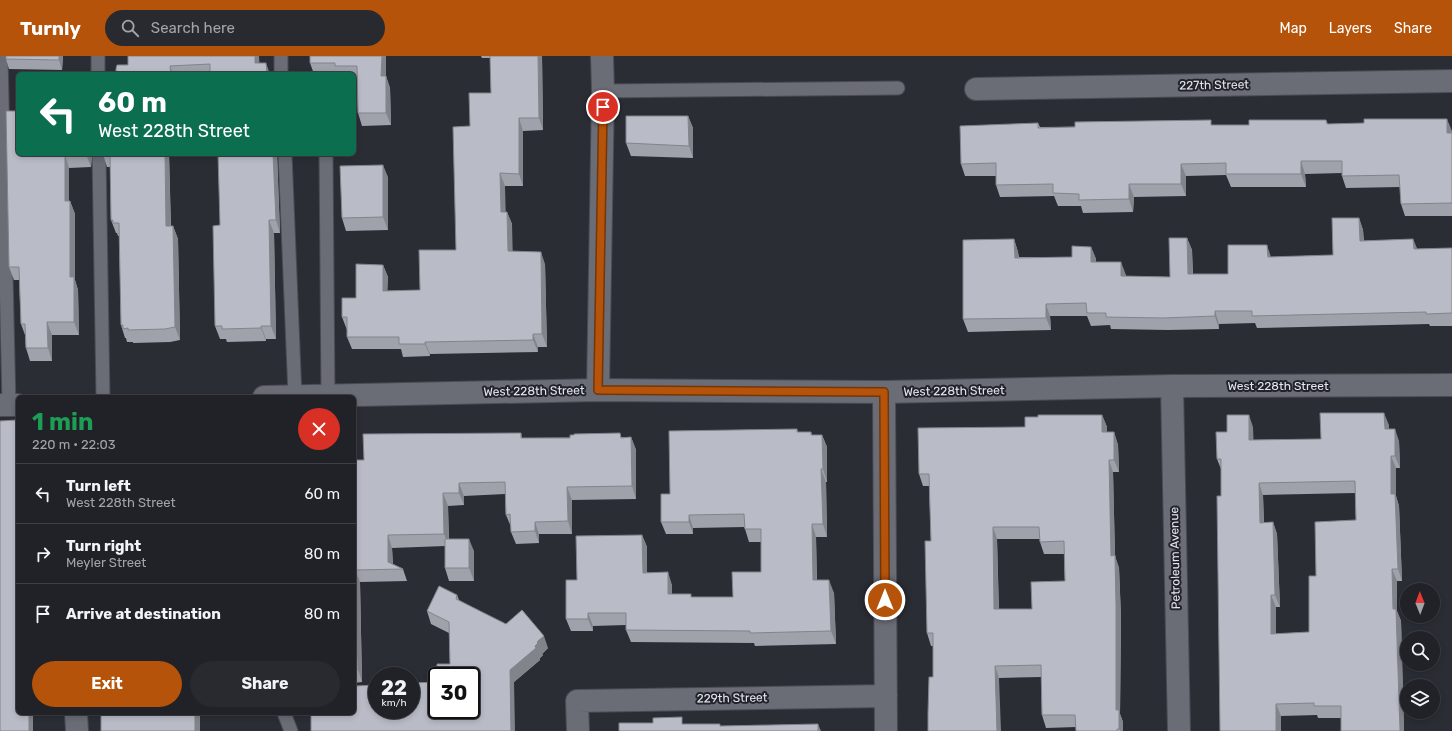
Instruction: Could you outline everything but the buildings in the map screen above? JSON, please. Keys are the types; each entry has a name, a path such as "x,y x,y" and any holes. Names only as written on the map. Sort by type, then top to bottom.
{"street":[{"path":"598,390 603,91 602,56"},
{"name":"227th Street","path":"976,89 1452,81"},
{"name":"West 228th Street","path":"328,395 598,390 884,392 1172,386 1452,386"},
{"name":"Petroleum Avenue","path":"1172,386 1179,731"},
{"path":"884,392 886,731"},
{"name":"229th Street","path":"578,731 577,701 886,696"},
{"path":"76,715 77,731"}],"lane":[{"path":"1,56 9,405"},
{"path":"98,56 98,72"},
{"path":"281,56 281,72"},
{"path":"603,91 898,88"},
{"path":"99,156 103,395"},
{"path":"285,156 295,395"},
{"path":"326,156 328,395"},
{"path":"285,715 291,731"}],"route":[{"path":"603,107 598,390 884,392 885,600"}]}
